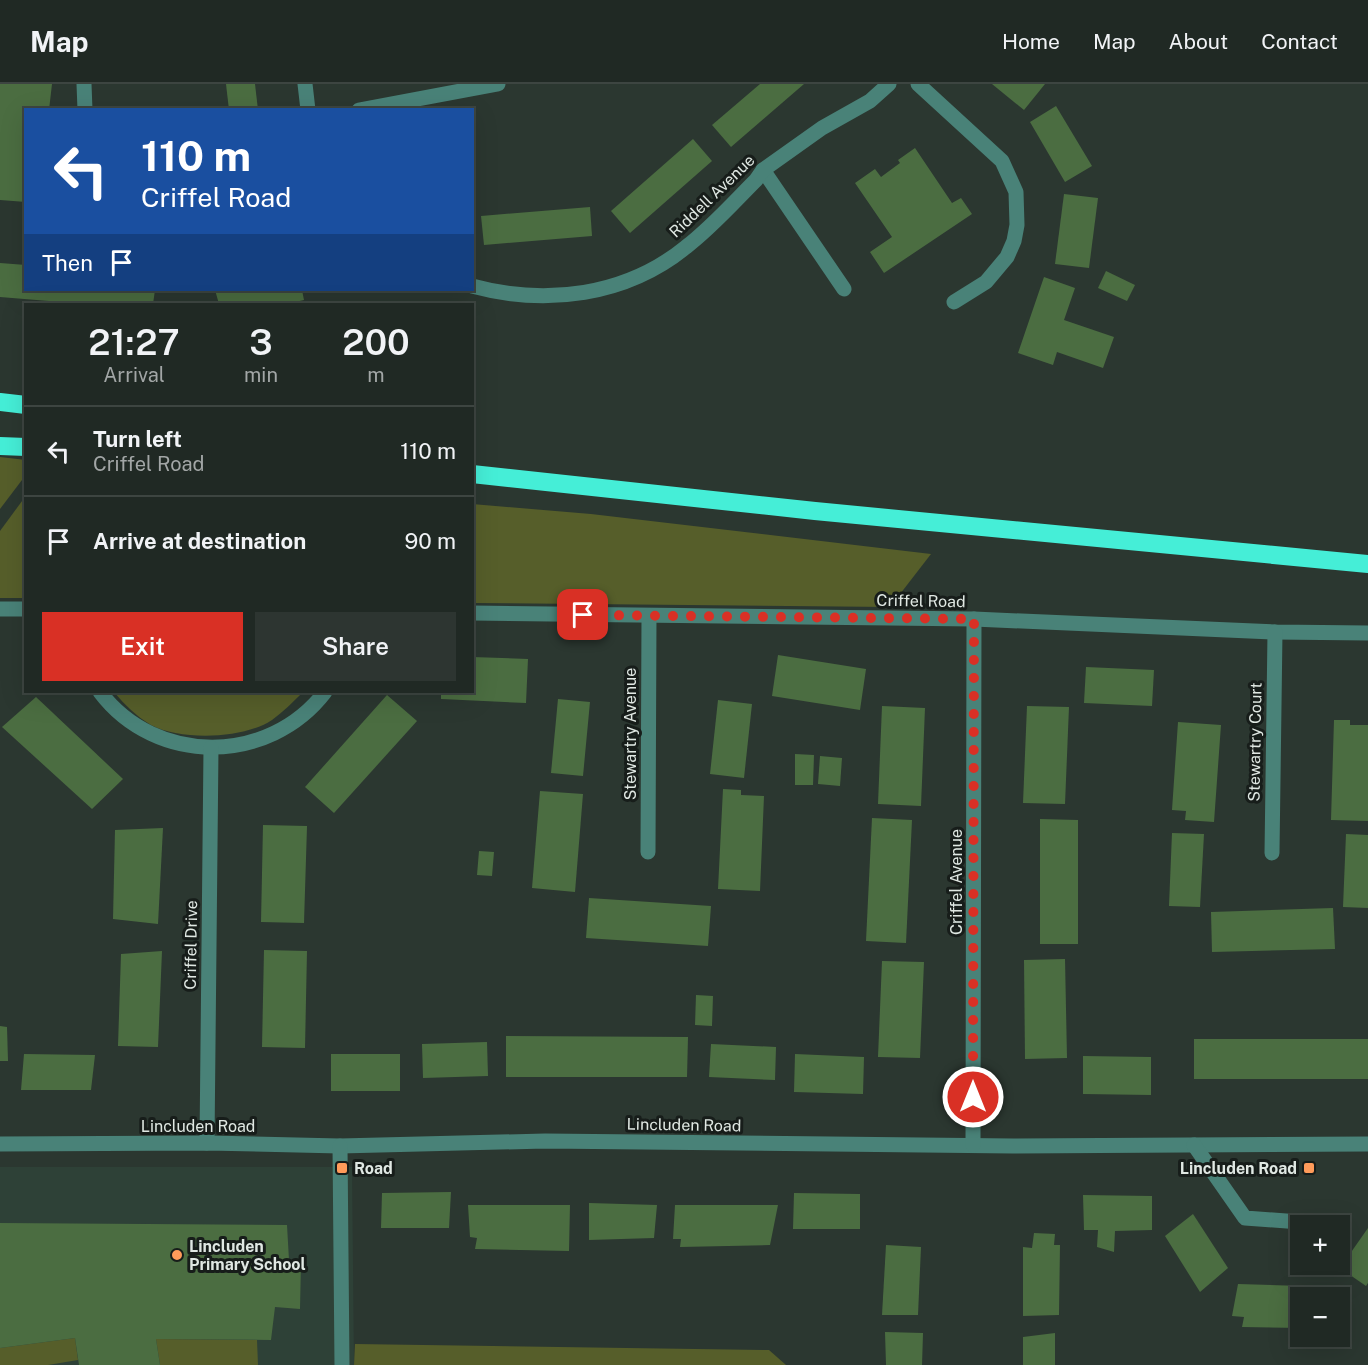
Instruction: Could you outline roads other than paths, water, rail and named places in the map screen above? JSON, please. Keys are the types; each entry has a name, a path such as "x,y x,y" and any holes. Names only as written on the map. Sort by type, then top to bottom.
{"highway":[{"path":"0,402 24,405"},
{"path":"0,446 24,447"},
{"path":"474,474 815,511 1368,564"}],"street":[{"path":"84,84 85,108"},
{"path":"305,84 308,108"},
{"path":"370,108 498,84"},
{"name":"Riddell Avenue","path":"474,286 521,296 549,297 607,288 635,278 661,265 686,248 708,229 764,170 822,128 870,101 889,84"},
{"path":"918,84 1002,161 1016,192 1017,225 1014,241 1007,256 986,282 954,302"},
{"path":"764,170 844,289"},
{"path":"0,609 24,609"},
{"name":"Criffel Road","path":"474,613 974,619 1275,632 1368,633"},
{"name":"Stewartry Avenue","path":"648,852 649,616"},
{"name":"Criffel Avenue","path":"973,1145 974,619"},
{"name":"Stewartry Court","path":"1272,853 1275,632"},
{"path":"101,693 110,705 140,728 174,743 211,748 249,743 283,729 313,706 324,693"},
{"name":"Criffel Drive","path":"207,1143 211,748"},
{"name":"Lincluden Road","path":"0,1144 207,1143 340,1146 545,1141 973,1145 1368,1144"},
{"path":"1194,1145 1245,1218 1290,1221"},
{"path":"340,1146 342,1365"}],"place":[{"name":"Road","path":"342,1168"},
{"name":"Lincluden Road","path":"1309,1168"},
{"name":"Lincluden Primary School","path":"177,1255"}]}
